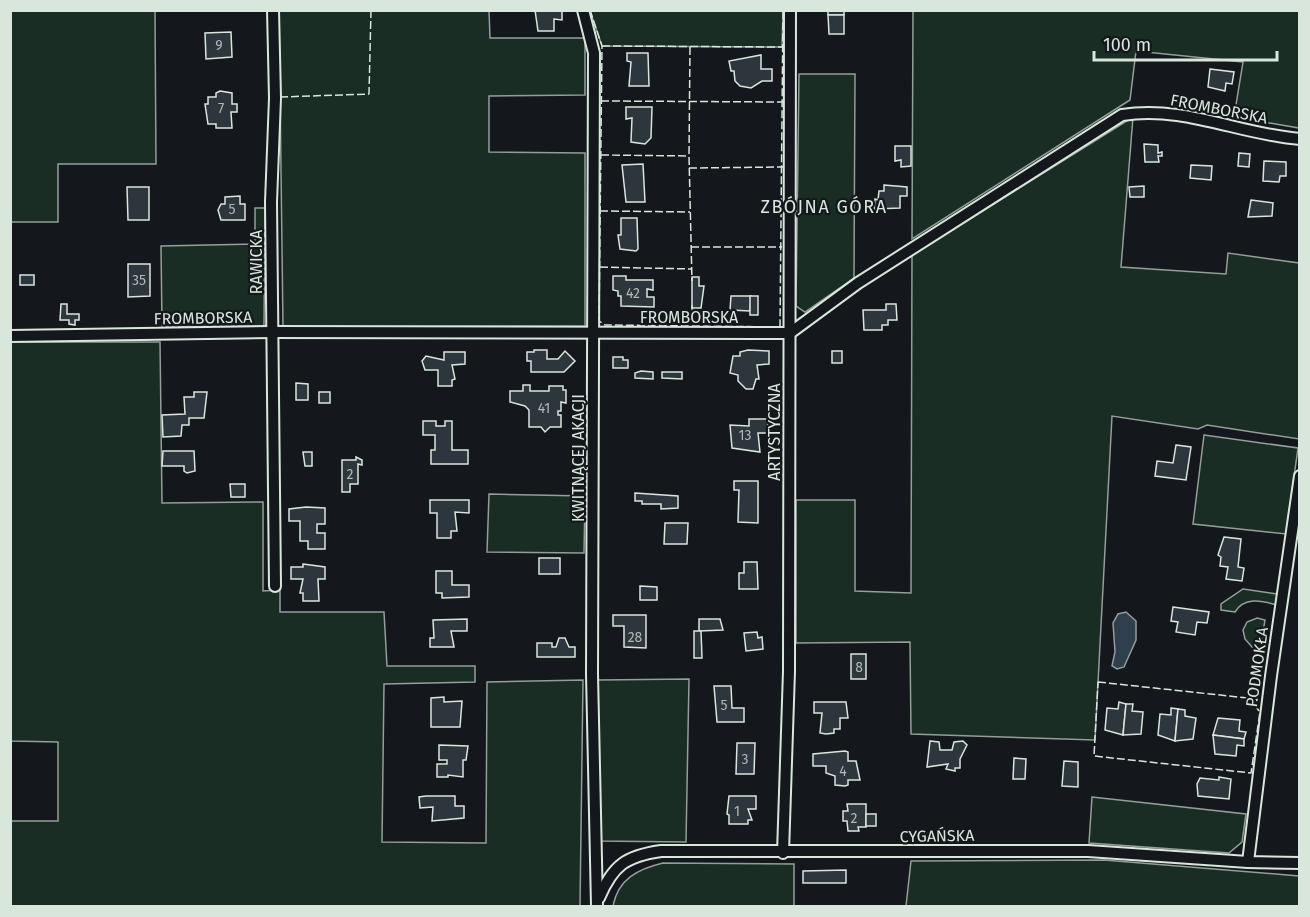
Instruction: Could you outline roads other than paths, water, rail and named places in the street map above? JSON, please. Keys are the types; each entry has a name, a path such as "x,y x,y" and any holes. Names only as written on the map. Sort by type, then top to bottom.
{"street":[{"name":"RAWICKA","path":"273,10 272,332 275,586"},
{"name":"KWITNĄCEJ AKACJI","path":"583,10 594,53 592,674 597,904"},
{"name":"ARTYSTYCZNA","path":"783,853 789,662 790,10"},
{"name":"FROMBORSKA","path":"10,336 272,332 790,333 868,277 1122,115 1144,112 1174,113 1299,140"},
{"name":"PODMOKŁA","path":"1248,862 1270,676 1299,476"},
{"name":"CYGAŃSKA","path":"597,904 607,878 620,864 639,854 661,851 783,853 1088,850 1248,862 1299,863"}],"water":[{"path":"1126,612 1136,621 1136,640 1124,667 1117,669 1112,666 1115,652 1113,623 1118,614"}],"district":[{"name":"ZBÓJNA GÓRA","path":"824,207"}]}
